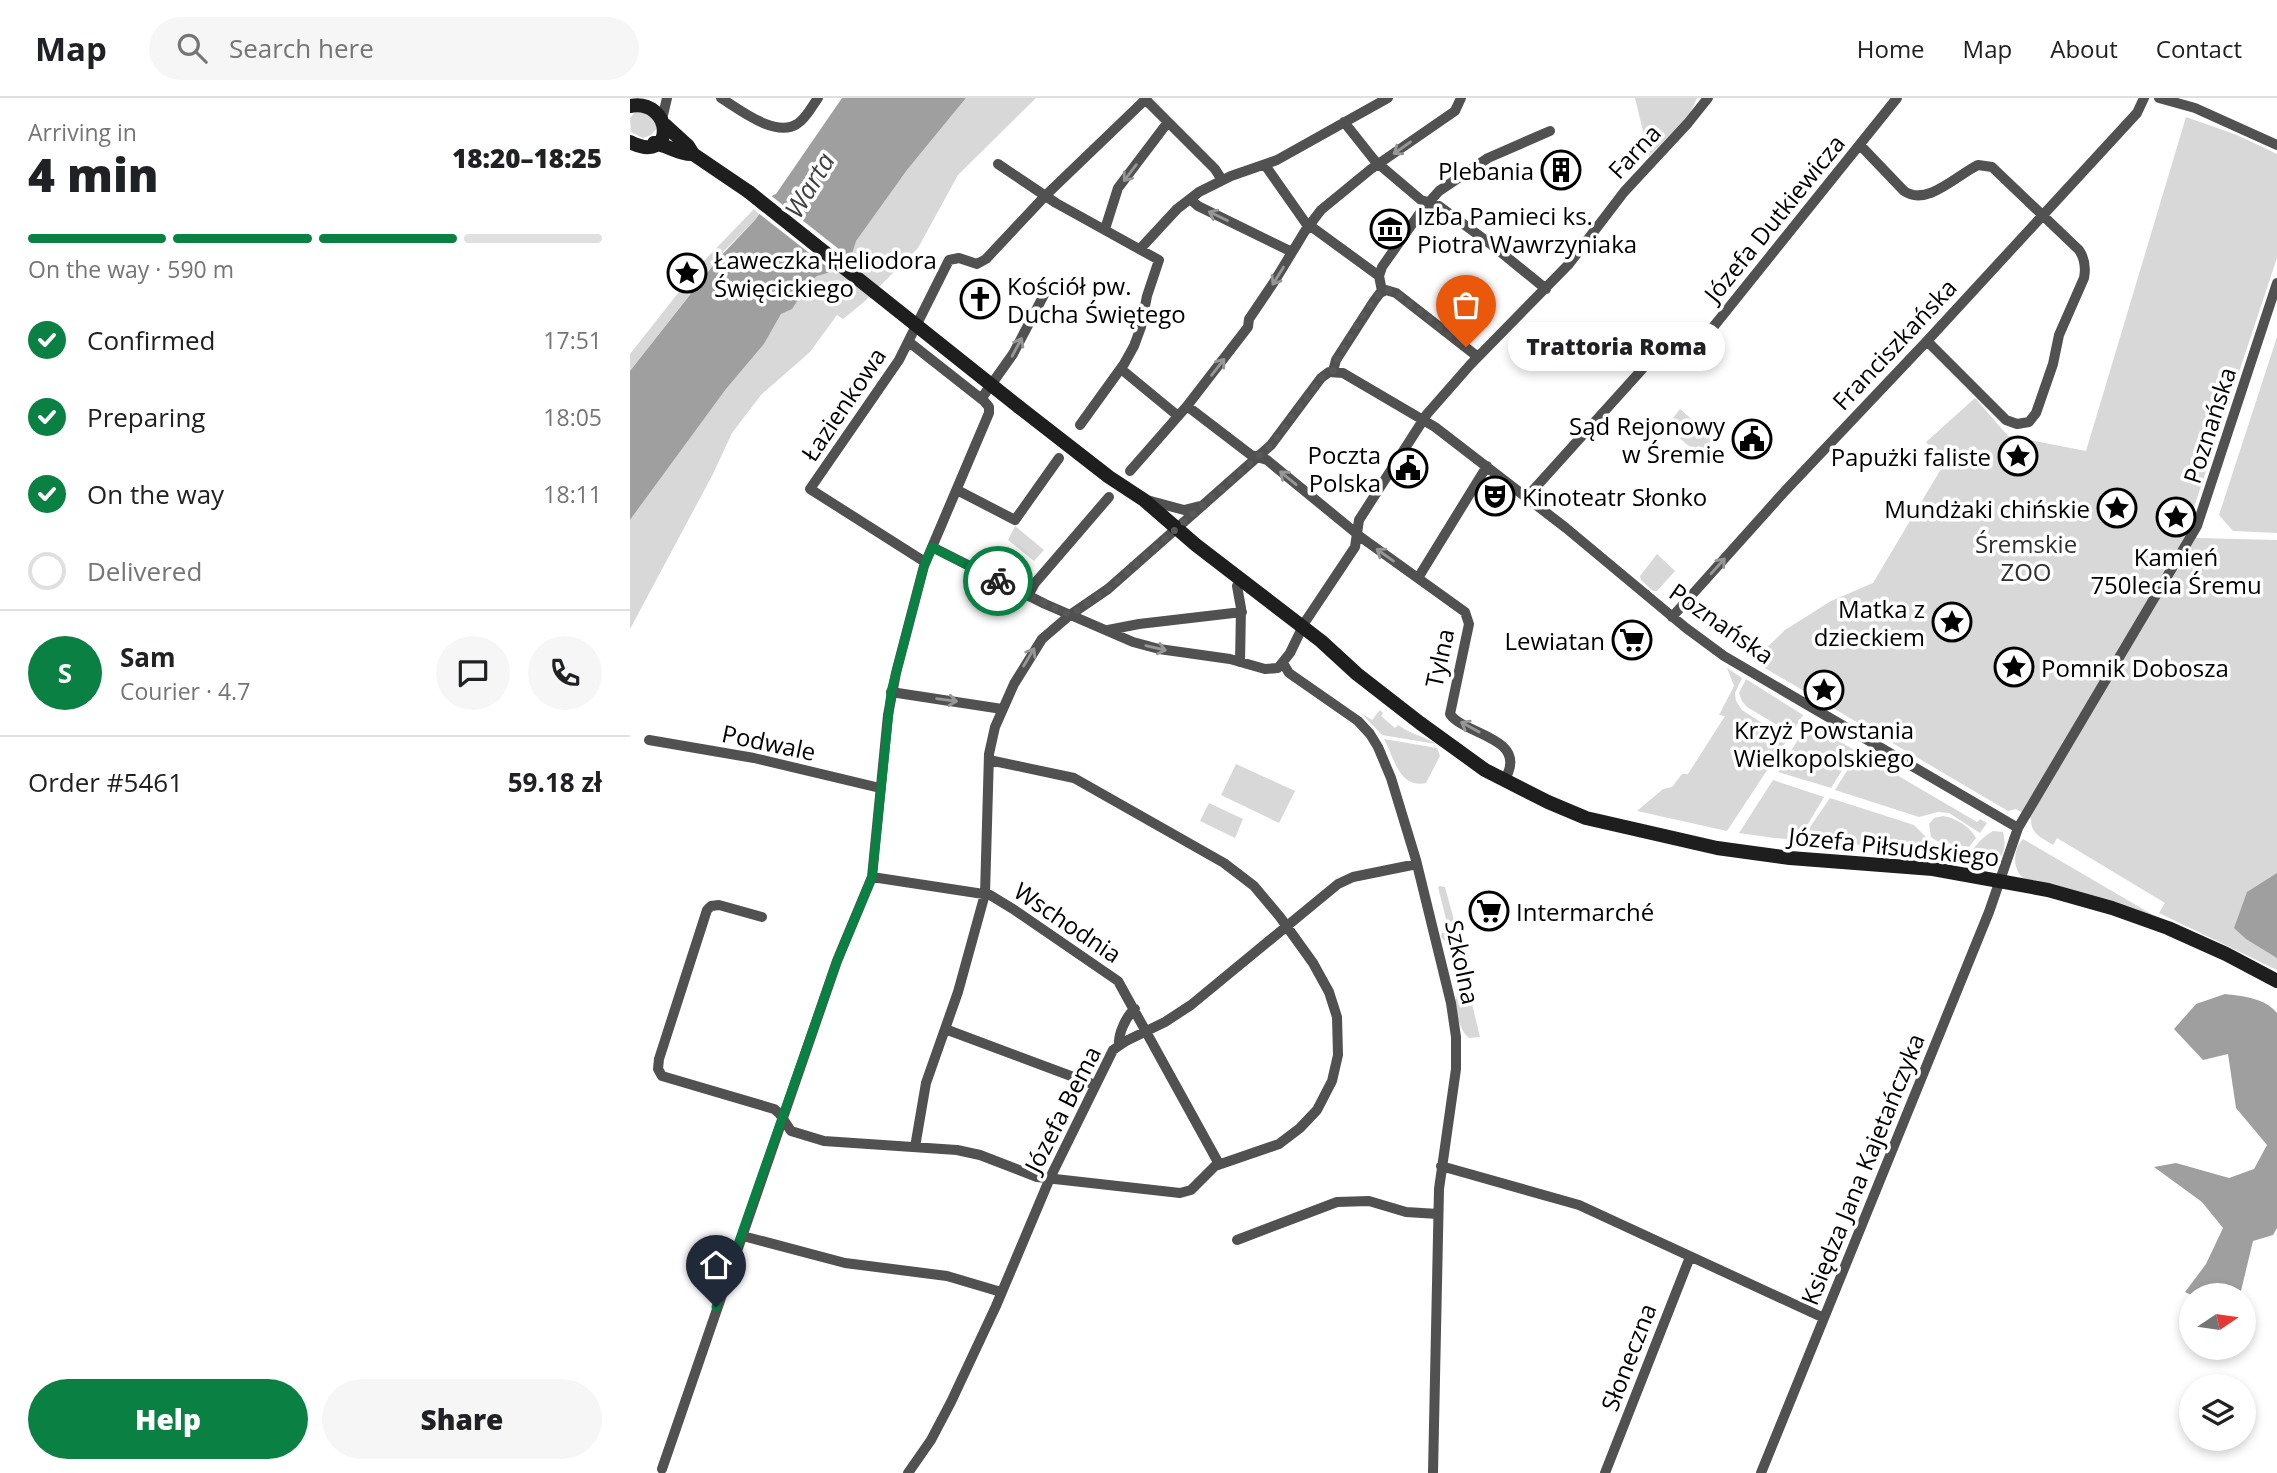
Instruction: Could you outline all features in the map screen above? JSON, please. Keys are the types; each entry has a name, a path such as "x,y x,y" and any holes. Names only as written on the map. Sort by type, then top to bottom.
{"street":[{"path":"654,143 664,132 667,98"},
{"path":"721,98 764,124 783,127 799,123 818,98"},
{"path":"1140,249 1147,238 1190,199 1222,180 1265,165 1388,98"},
{"path":"1130,471 1187,406 1248,327 1249,318 1309,225 1337,196 1457,109 1461,98"},
{"name":"Farna","path":"1356,534 1359,520 1423,421 1478,357 1573,259 1624,191 1708,98"},
{"name":"Józefa Dutkiewicza","path":"1527,497 1650,362 1697,343 1706,335 1897,98"},
{"name":"Franciszkańska","path":"1672,617 2140,110 2144,98"},
{"path":"2159,98 2195,108 2277,145"},
{"path":"1046,195 1146,99 1215,169 1222,180"},
{"path":"630,106 651,100 693,154 684,154 666,145 654,143 642,146 632,144"},
{"path":"1105,229 1118,188 1167,122"},
{"path":"1344,122 1378,164 1421,200 1439,206 1546,289"},
{"path":"915,1147 926,1083 958,992 985,894 988,866 989,760 995,727 1034,649 1070,615 1108,589 1273,443 1324,376 1333,371 1345,345 1382,291 1379,276 1382,267 1439,191 1482,161 1550,131"},
{"path":"1860,145 1910,195 1926,195 1975,166 1984,164 1994,169 2079,250 2086,269 2059,335 2053,364 2035,417 2029,422 2021,424 2006,420 1927,341"},
{"name":"Józefa Piłsudskiego","path":"693,154 748,192 1019,407 1109,477 1144,500 1237,586 1300,630"},
{"path":"998,164 1159,260 1140,331 1121,369 1080,425"},
{"path":"1265,165 1301,218 1379,276"},
{"name":"Łazienkowa","path":"925,562 810,488 909,342 949,260 959,258 977,264 986,259 1046,195"},
{"path":"1190,199 1198,206 1292,252"},
{"name":"Poznańska","path":"2001,880 2018,828 2195,531 2277,283"},
{"path":"981,399 1013,354 1046,291"},
{"path":"1382,291 1396,293 1478,357"},
{"path":"662,1469 845,939 872,877 891,692 925,562 988,416 989,407 981,399 909,342"},
{"path":"1121,369 1178,416"},
{"name":"Poznańska","path":"1333,371 1343,373 1435,426 1724,656 2018,828"},
{"name":"Tylna","path":"1187,406 1256,458 1267,460 1356,534 1458,606 1468,616 1450,714 1455,720 1508,751 1511,760 1508,773"},
{"path":"958,486 1015,520 1059,458"},
{"path":"1418,578 1487,466"},
{"name":"Józefa Piłsudskiego","path":"1109,477 1126,496 1222,566 1300,630 1485,770 1548,802 1586,818 1759,855 1933,869 2001,880 2094,902 2216,949 2277,981"},
{"path":"1028,596 1035,583 1109,496"},
{"path":"1144,500 1184,510 1200,506"},
{"path":"932,547 1028,596 1151,647 1240,662 1269,670 1278,668 1283,663 1300,630 1355,547 1356,534"},
{"path":"1237,586 1242,612 1240,662"},
{"path":"1108,630 1242,612"},
{"name":"Szkolna","path":"1283,663 1289,673 1353,717 1370,734 1391,778 1444,967 1456,1037 1455,1085 1441,1166 1438,1214 1433,1473"},
{"path":"891,692 1002,709"},
{"name":"Józefa Piłsudskiego","path":"1444,739 1561,797 1657,835"},
{"name":"Podwale","path":"649,740 767,761 880,788"},
{"path":"762,917 719,905 709,907 659,1059 658,1069 665,1078 777,1110 791,1131 818,1139 966,1152 1030,1175 1182,1193 1191,1190 1209,1170 1219,1164 1273,1147 1293,1134 1317,1110 1335,1073 1339,1046 1335,1008 1318,972 1254,886 1192,843 1074,778 989,760"},
{"name":"Józefa Bema","path":"908,1473 932,1440 943,1419 1050,1178 1110,1054 1119,1045 1172,1018 1198,1000 1343,881 1417,864"},
{"name":"Wschodnia","path":"872,877 985,894 1013,909 1115,979 1135,1009 1219,1164"},
{"name":"Księdza Jana Kajetańczyka","path":"1761,1473 2001,880"},
{"path":"1119,1045 1118,1040 1125,1024 1135,1009"},
{"path":"945,1030 1095,1085"},
{"path":"1441,1166 1570,1202 1824,1318"},
{"path":"1237,1240 1337,1202 1369,1201 1413,1213 1438,1214"},
{"path":"743,1236 835,1261 947,1276 1001,1292"},
{"name":"Słoneczna","path":"1605,1473 1690,1257"}],"green space":[{"path":"966,98 1036,98 958,175 918,248 864,302 843,319 837,315 810,352 761,395 732,433 630,629 630,520 726,389 764,344 781,314 792,308 809,281 842,269 852,256 855,241 907,170"},
{"path":"1635,98 1697,98 1689,115 1649,156"},
{"path":"635,112 652,112 657,128 651,135 643,138 631,132 630,118"},
{"name":"Śremskie ZOO","path":"2186,117 2237,135 2277,154 2277,258 2186,531 2198,538 2277,540 2277,970 2159,913 2165,903 2057,838 2053,845 2044,840 2032,828 2031,818 2016,809 2008,811 1753,661 1785,630 1831,601 1873,583 1941,469 1942,460 1926,442 1975,398 2008,436 2086,451"},
{"path":"754,209 759,214 755,220 723,252 630,371 630,354 701,264"},
{"path":"2277,337 2277,533 2233,531 2219,515"},
{"path":"1680,409 1714,439 1701,456 1666,427"},
{"path":"1015,526 1044,550 1034,561 1008,540"},
{"path":"1657,554 1675,571 1657,591 1653,591 1640,576"},
{"path":"1727,668 1742,678 1735,693 1736,701 1742,710 1784,737 1785,743 1727,831 1637,811 1663,789 1672,787 1682,774 1688,774 1725,716 1719,715 1734,686"},
{"path":"1746,679 1803,715 1793,731 1789,732 1747,707 1739,693"},
{"path":"1380,710 1383,713 1381,716 1395,728 1398,725 1436,744 1382,735 1361,713 1372,720"},
{"path":"1811,719 1815,727 1977,822 1980,819 1987,823 1980,833 1949,813 1938,812 1919,817 1835,790 1851,764 1848,761 1831,788 1778,772"},
{"path":"1384,739 1437,748 1440,756 1426,783 1417,784 1403,776"},
{"path":"1236,764 1295,791 1279,823 1221,795"},
{"path":"1773,780 1824,797 1805,829 1808,830 1830,798 1914,825 1933,844 1964,853 1739,833"},
{"path":"1209,803 1243,819 1235,838 1200,821"},
{"path":"1943,816 1962,823 1970,830 1976,838 1969,847 1937,841 1931,837 1929,824 1934,818"},
{"path":"1993,831 2003,832 2004,850 2001,857 1990,866 1965,868 1975,847"},
{"path":"2023,839 2161,918 2023,878 2019,874 2015,859 2017,848"},
{"path":"1438,887 1445,887 1461,946 1447,943 1441,937 1442,933 1449,931"},
{"path":"1468,987 1480,1037 1469,1038 1458,1017 1456,998 1462,989"}],"water":[{"name":"Warta","path":"842,98 966,98 907,170 856,241 849,264 842,269 817,276 804,286 792,309 781,314 764,344 726,389 630,520 630,371 718,259 776,194"},
{"path":"2277,873 2277,958 2246,939 2234,928 2247,892"},
{"path":"2225,994 2260,1001 2277,1013 2277,1228 2273,1235 2253,1241 2243,1283 2192,1283 2206,1264 2223,1228 2202,1202 2154,1167 2176,1163 2229,1178 2254,1169 2267,1145 2236,1108 2228,1054 2203,1060 2174,1029 2196,1004"}],"pier":[{"path":"769,194 854,261 852,266 836,274 757,212"}],"way so far":[{"path":"998,581 1070,615 1105,591 1273,443 1321,378 1333,371 1345,345 1382,291 1396,293 1466,347"}],"place":[{"name":"Plebania","path":"1561,170"},
{"name":"Izba Pamieci ks. Piotra Wawrzyniaka","path":"1390,229"},
{"name":"Ławeczka Heliodora Święcickiego","path":"687,273"},
{"name":"Kościół pw. Ducha Świętego","path":"980,299"},
{"name":"Trattoria Roma","path":"1466,347"},
{"name":"Sąd Rejonowy w Śremie","path":"1752,439"},
{"name":"Papużki faliste","path":"2018,456"},
{"name":"Poczta Polska","path":"1408,468"},
{"name":"Kinoteatr Słonko","path":"1495,496"},
{"name":"Mundżaki chińskie","path":"2117,508"},
{"name":"Kamień 750lecia Śremu","path":"2176,517"},
{"name":"Matka z dzieckiem","path":"1952,622"},
{"name":"Lewiatan","path":"1632,640"},
{"name":"Pomnik Dobosza","path":"2014,667"},
{"name":"Krzyż Powstania Wielkopolskiego","path":"1824,690"},
{"name":"Intermarché","path":"1489,911"}],"route":[{"path":"716,1307 837,961 872,877 891,692 924,566 932,547 998,581"}]}
